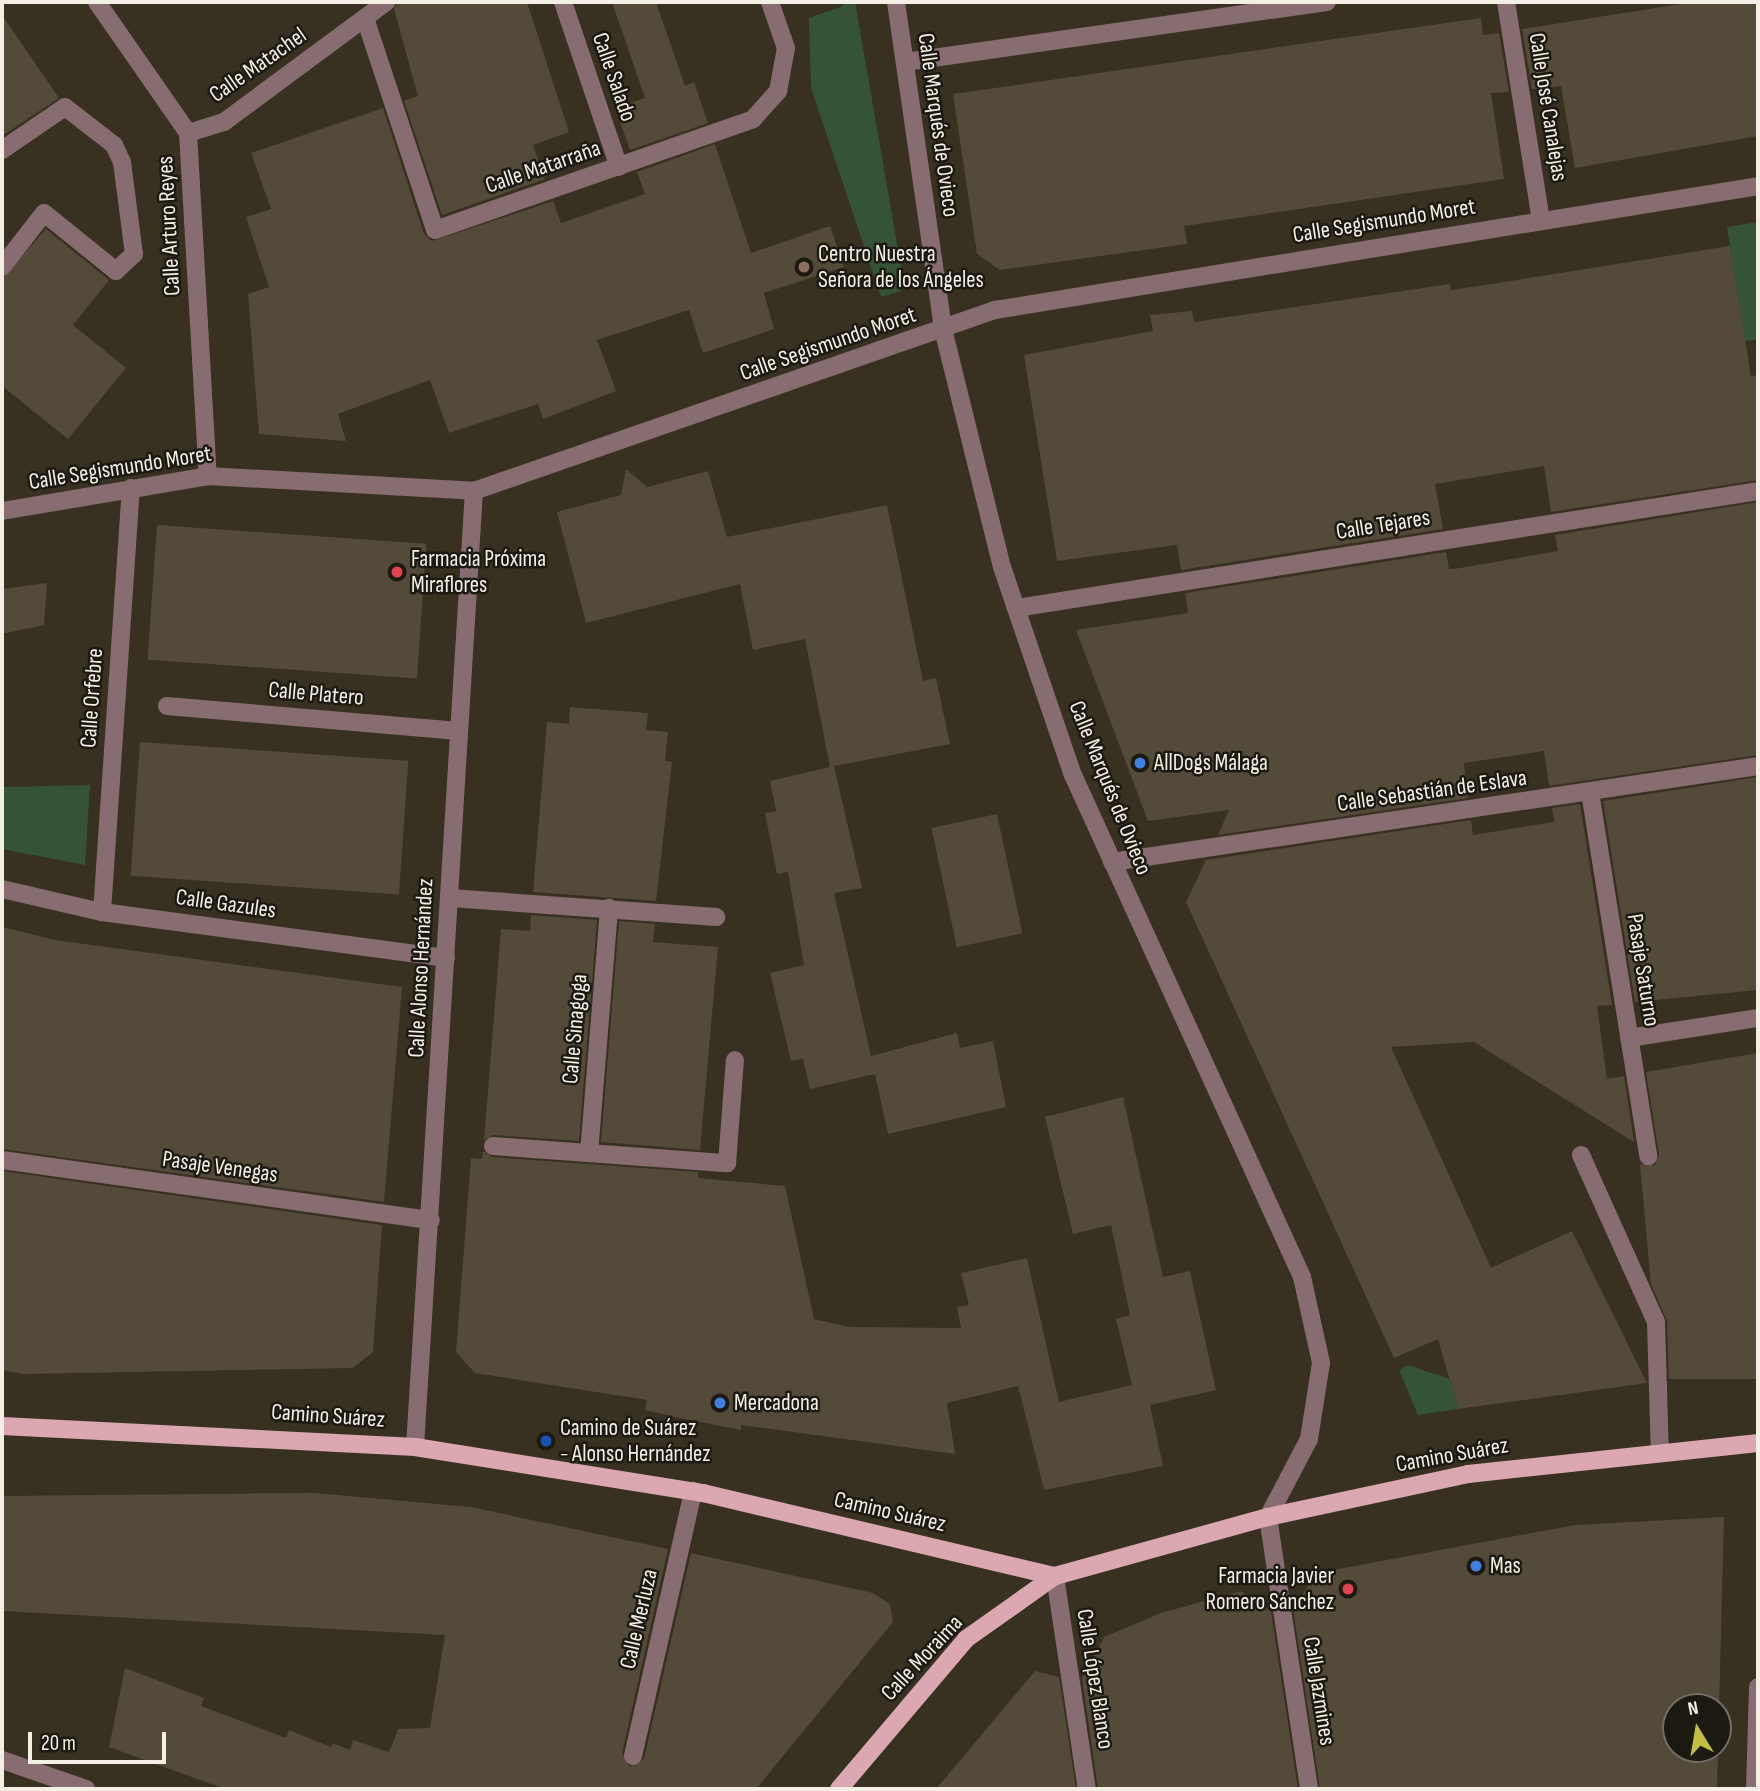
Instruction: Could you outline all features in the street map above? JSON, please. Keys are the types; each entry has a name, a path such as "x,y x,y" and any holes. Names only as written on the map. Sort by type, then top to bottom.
{"main road":[{"name":"Camino Suárez","path":"2,1426 415,1447 693,1492 1055,1576 1268,1517 1468,1474 1758,1443"},
{"name":"Calle Moraima","path":"839,1789 966,1639 1055,1576"}],"street":[{"name":"Calle Arturo Reyes","path":"97,2 188,133 208,476"},
{"name":"Calle Matachel","path":"188,133 224,122 386,2"},
{"name":"Calle Salado","path":"563,2 618,167"},
{"name":"Calle Matarraña","path":"365,18 435,230 753,119 778,91 786,48 770,2"},
{"name":"Calle Marqués de Ovieco","path":"896,2 943,329 1016,608 1073,775 1302,1277 1321,1363 1309,1439 1268,1517"},
{"path":"905,62 1326,2"},
{"name":"Calle José Canalejas","path":"1506,2 1541,220"},
{"path":"2,150 65,107 97,131 114,145 122,162 134,254 116,271 44,213 2,267"},
{"name":"Calle Segismundo Moret","path":"2,511 208,476 474,491 995,310 1758,186"},
{"name":"Calle Orfebre","path":"102,912 131,488"},
{"name":"Calle Alonso Hernández","path":"415,1447 474,491"},
{"name":"Calle Tejares","path":"1016,608 1758,491"},
{"name":"Calle Platero","path":"167,706 459,732"},
{"name":"Calle Sebastián de Eslava","path":"1112,862 1758,766"},
{"name":"Pasaje Saturno","path":"1590,792 1648,1156"},
{"name":"Calle Gazules","path":"2,890 102,912 446,958"},
{"path":"450,898 716,917"},
{"name":"Calle Sinagoga","path":"589,1153 609,908"},
{"path":"1629,1038 1758,1018"},
{"path":"493,1146 727,1163 735,1060"},
{"path":"1581,1155 1656,1322 1660,1453"},
{"name":"Pasaje Venegas","path":"2,1160 431,1220"},
{"name":"Calle Merluza","path":"633,1756 693,1492"},
{"name":"Calle Jazmines","path":"1268,1517 1309,1789"},
{"name":"Calle López Blanco","path":"1055,1576 1087,1789"},
{"path":"1755,1789 1758,1687"},
{"path":"2,1760 86,1789"}],"green space":[{"path":"842,2 855,2 902,272 901,291 881,297 811,88 809,18 843,6"},
{"path":"1758,222 1758,339 1745,341 1727,227"},
{"path":"90,785 85,865 2,849 2,787"},
{"path":"1408,1365 1450,1379 1458,1409 1418,1415 1399,1370"}],"building":[{"path":"397,2 527,2 569,132 533,145 545,179 442,215 404,101 418,96 394,9"},
{"path":"612,2 656,2 685,86 694,82 708,123 630,150 615,108 645,98"},
{"path":"1693,2 1758,2 1758,136 1575,168 1561,86 1532,89 1522,29"},
{"path":"2,15 59,98 2,136"},
{"path":"1481,18 1483,35 1499,33 1509,92 1491,93 1504,179 1184,226 1187,244 1000,270 977,254 953,94"},
{"path":"383,108 424,234 432,241 553,201 561,223 645,194 637,172 715,144 751,253 830,226 844,267 764,293 774,329 703,353 689,310 597,340 616,391 543,419 538,404 449,433 430,380 338,414 346,441 259,434 248,294 269,287 246,217 271,209 251,153"},
{"path":"46,229 109,280 73,325 126,368 68,439 2,386 2,278"},
{"path":"1730,246 1751,376 1758,375 1758,480 1551,512 1544,466 1435,484 1443,529 1181,570 1177,545 1057,561 1024,355 1153,331 1150,315 1192,311 1194,322 1450,284 1451,290"},
{"path":"626,469 647,487 708,471 727,537 887,505 923,681 936,678 950,744 834,766 862,888 834,893 871,1056 957,1033 960,1048 993,1041 1006,1107 888,1134 875,1074 810,1089 803,1059 791,1061 770,973 804,965 788,872 777,874 765,813 776,811 770,781 830,767 805,639 753,650 740,584 586,623 557,512 621,495"},
{"path":"1758,502 1758,755 1549,786 1544,751 1464,763 1468,798 1218,835 1229,810 1148,821 1076,630 1188,613 1185,593 1446,552 1449,569 1454,569 1558,551 1555,535"},
{"path":"157,525 426,544 417,679 148,660"},
{"path":"47,583 44,625 2,634 2,589"},
{"path":"570,707 648,713 646,730 668,732 665,761 672,762 656,901 533,892 547,722 569,724"},
{"path":"140,742 408,761 399,894 131,876"},
{"path":"1758,777 1758,990 1635,1002 1603,801"},
{"path":"1580,804 1612,1005 1597,1006 1607,1079 1624,1076 1634,1142 1474,1042 1391,1047 1491,1268 1572,1231 1647,1383 1458,1409 1438,1339 1394,1358 1186,902 1206,860 1471,820 1473,835 1554,822 1552,808"},
{"path":"997,814 1022,933 957,947 931,828"},
{"path":"531,915 597,920 579,1141 494,1135 484,1140 501,929 530,931"},
{"path":"619,921 655,924 653,942 718,947 700,1150 601,1142"},
{"path":"2,927 55,940 402,987 384,1202 2,1149"},
{"path":"1758,1053 1758,1379 1669,1379 1667,1321 1651,1284 1640,1164 1655,1165 1659,1155 1646,1072"},
{"path":"1123,1097 1163,1277 1190,1271 1216,1390 1150,1405 1163,1466 1044,1490 1018,1386 947,1403 955,1454 741,1425 741,1430 675,1417 645,1410 647,1400 475,1373 456,1352 471,1158 482,1159 483,1151 492,1157 698,1172 698,1178 785,1186 814,1319 848,1327 961,1328 957,1307 969,1305 961,1273 1027,1258 1059,1402 1132,1385 1116,1319 1130,1315 1111,1225 1073,1234 1045,1117"},
{"path":"2,1171 382,1225 373,1352 353,1368 23,1374 2,1370"},
{"path":"315,1493 471,1507 668,1549 622,1753 630,1767 644,1759 691,1553 873,1593 890,1604 893,1622 756,1789 225,1789 109,1747 125,1668 204,1698 201,1706 286,1738 289,1730 331,1747 332,1743 350,1750 353,1740 389,1752 398,1729 430,1728 445,1635 2,1611 2,1496"},
{"path":"1724,1517 1719,1693 1662,1693 1662,1763 1718,1763 1717,1789 1320,1789 1293,1608 1317,1573 1575,1525"},
{"path":"1241,1591 1271,1612 1298,1789 1098,1789 1082,1678 1104,1637 1161,1613"},
{"path":"1035,1671 1059,1677 1076,1789 936,1789"}],"place":[{"name":"Centro Nuestra Señora de los Ángeles","path":"804,267"},
{"name":"Farmacia Próxima Miraflores","path":"397,572"},
{"name":"AllDogs Málaga","path":"1140,763"},
{"name":"Mercadona","path":"720,1403"},
{"name":"Camino de Suárez - Alonso Hernández","path":"546,1441"},
{"name":"Mas","path":"1476,1566"},
{"name":"Farmacia Javier Romero Sánchez","path":"1348,1589"}]}
